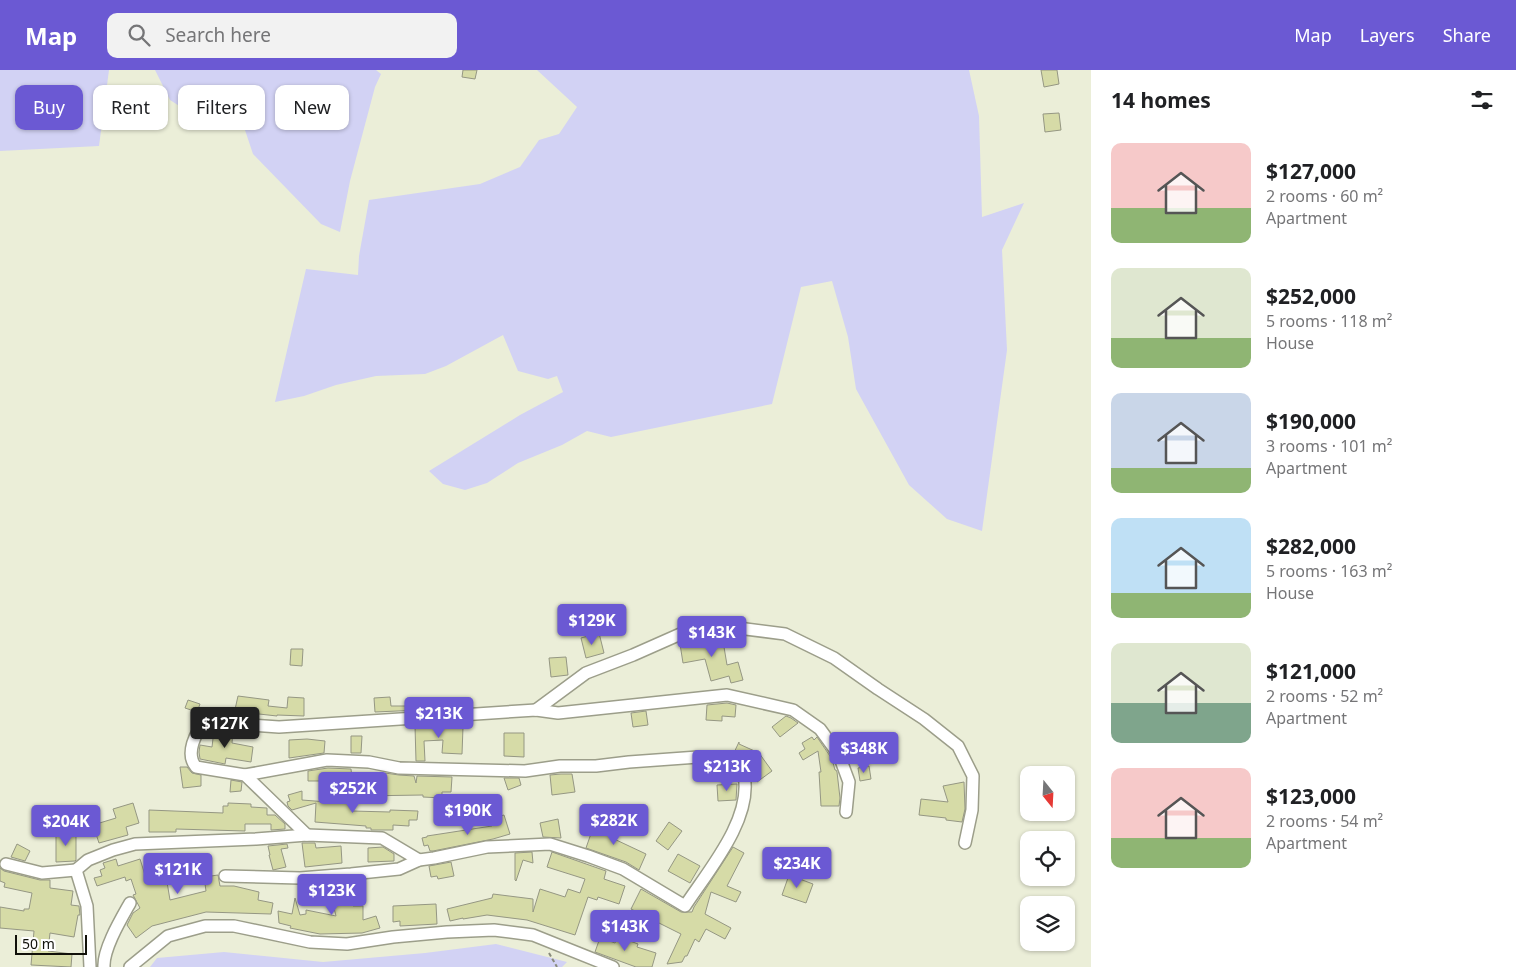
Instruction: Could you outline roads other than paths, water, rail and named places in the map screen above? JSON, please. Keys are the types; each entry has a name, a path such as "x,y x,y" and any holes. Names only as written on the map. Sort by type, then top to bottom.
{"street":[{"path":"536,710 586,673 685,632 730,627 786,634 834,658 924,719 958,746 973,776 972,810 965,843"},
{"path":"225,876 300,878 399,869 419,860 486,847 550,844 623,869 684,906 724,848 734,829 744,804 746,786 744,775 721,762 698,757 525,770 400,768 369,762 328,760 245,775 196,767 193,763 191,754 198,729 206,722 279,727 536,710 558,713 727,695 793,710 820,729 838,755 849,782 846,812"},
{"path":"245,775 307,835"},
{"path":"6,864 42,873 76,870 88,860 135,844 307,835 382,838 419,860"},
{"path":"76,870 87,906 90,967"},
{"path":"104,967 104,960 117,927 130,903"},
{"path":"130,967 168,936 205,926 234,926 310,942 347,944 402,936 494,930 533,935 613,967"}]}
